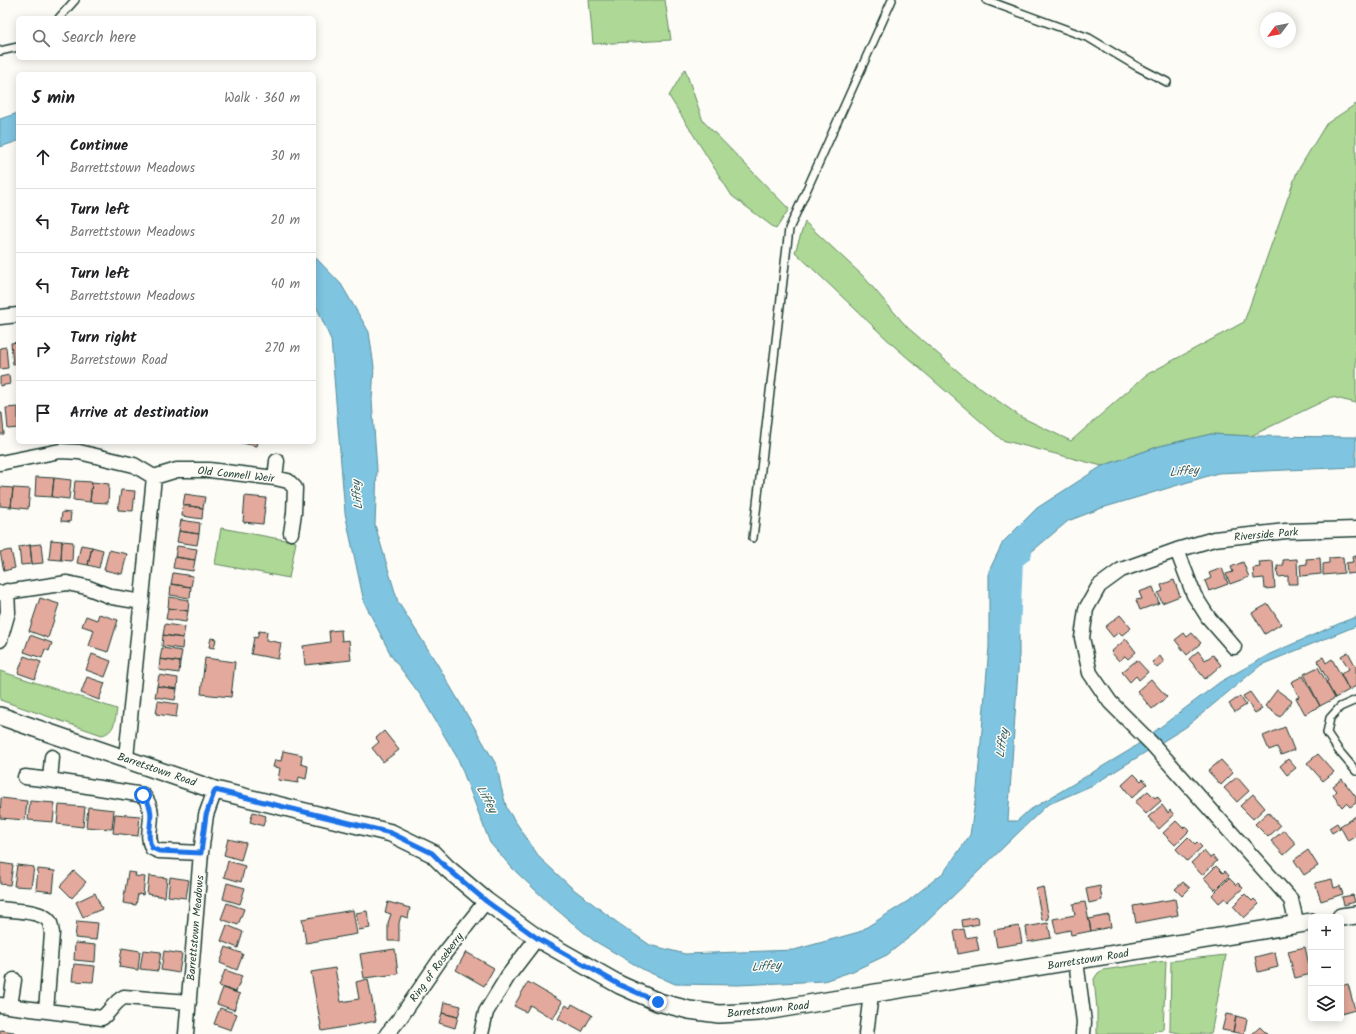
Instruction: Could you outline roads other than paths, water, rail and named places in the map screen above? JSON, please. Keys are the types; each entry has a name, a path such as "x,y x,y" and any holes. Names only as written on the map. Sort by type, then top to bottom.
{"street":[{"path":"0,317 16,315"},
{"path":"0,463 81,447 134,465 154,477 126,758"},
{"path":"275,478 277,461"},
{"name":"Old Connell Weir","path":"154,477 177,470 209,470 275,478 288,482 295,488 294,513 290,533"},
{"name":"Riverside Park","path":"1304,924 1291,900 1153,745 1110,702 1090,673 1082,638 1086,608 1099,586 1121,570 1177,550 1221,539 1286,531 1356,529"},
{"path":"1177,550 1194,595 1208,617 1234,647"},
{"path":"0,640 8,612 4,592 67,583 86,587 112,597 142,602"},
{"name":"Barretstown Road","path":"0,716 126,758 215,790 391,833 432,853 447,868 486,901 537,938 620,985 658,1002 689,1010 719,1014 759,1012 1304,924"},
{"path":"50,780 52,757"},
{"path":"25,777 143,795 151,810 149,842 152,848 159,851 201,853"},
{"name":"Barrettstown Meadows","path":"186,1034 201,853 206,815 215,790"},
{"name":"Ring of Roseberry","path":"387,1034 400,1018 444,954 486,901"},
{"path":"0,909 32,912 45,916 50,922 52,933 46,1011"},
{"path":"1344,917 1356,915"},
{"path":"480,1034 486,1012 508,976 537,938"},
{"path":"1076,961 1084,1022 1083,1034"},
{"path":"14,980 5,1005 46,1011 102,1018 109,1013 116,1002 124,997 189,1002"},
{"path":"866,1034 871,994"}],"lane":[{"path":"61,16 75,0"},
{"path":"753,538 789,229 892,0"},
{"path":"986,0 1089,38 1136,66 1167,82"},
{"path":"0,51 16,47"},
{"path":"1356,700 1340,707 1330,718 1327,733 1339,751 1356,771"}],"water":[{"path":"16,114 16,142 0,147 0,119"},
{"path":"316,258 341,284 369,332 374,367 372,400 377,470 375,525 398,602 436,662 497,766 507,809 540,858 572,888 650,945 685,954 794,950 859,932 908,901 944,872 970,835 977,789 989,647 989,571 1003,542 1037,508 1102,466 1160,446 1211,434 1356,437 1356,467 1218,473 1102,508 1068,521 1030,553 1007,584 1008,595 1019,618 1019,656 1008,821 1017,821 1028,811 1130,750 1220,682 1270,654 1356,617 1356,626 1261,665 1186,727 1093,785 1047,805 916,932 887,955 853,971 824,981 738,985 675,984 644,970 593,940 551,905 513,869 490,843 458,759 421,696 392,657 364,602 345,513 331,340 317,308"}],"waterway":[{"name":"Liffey","path":"1009,631 1012,559 1021,552"}]}
